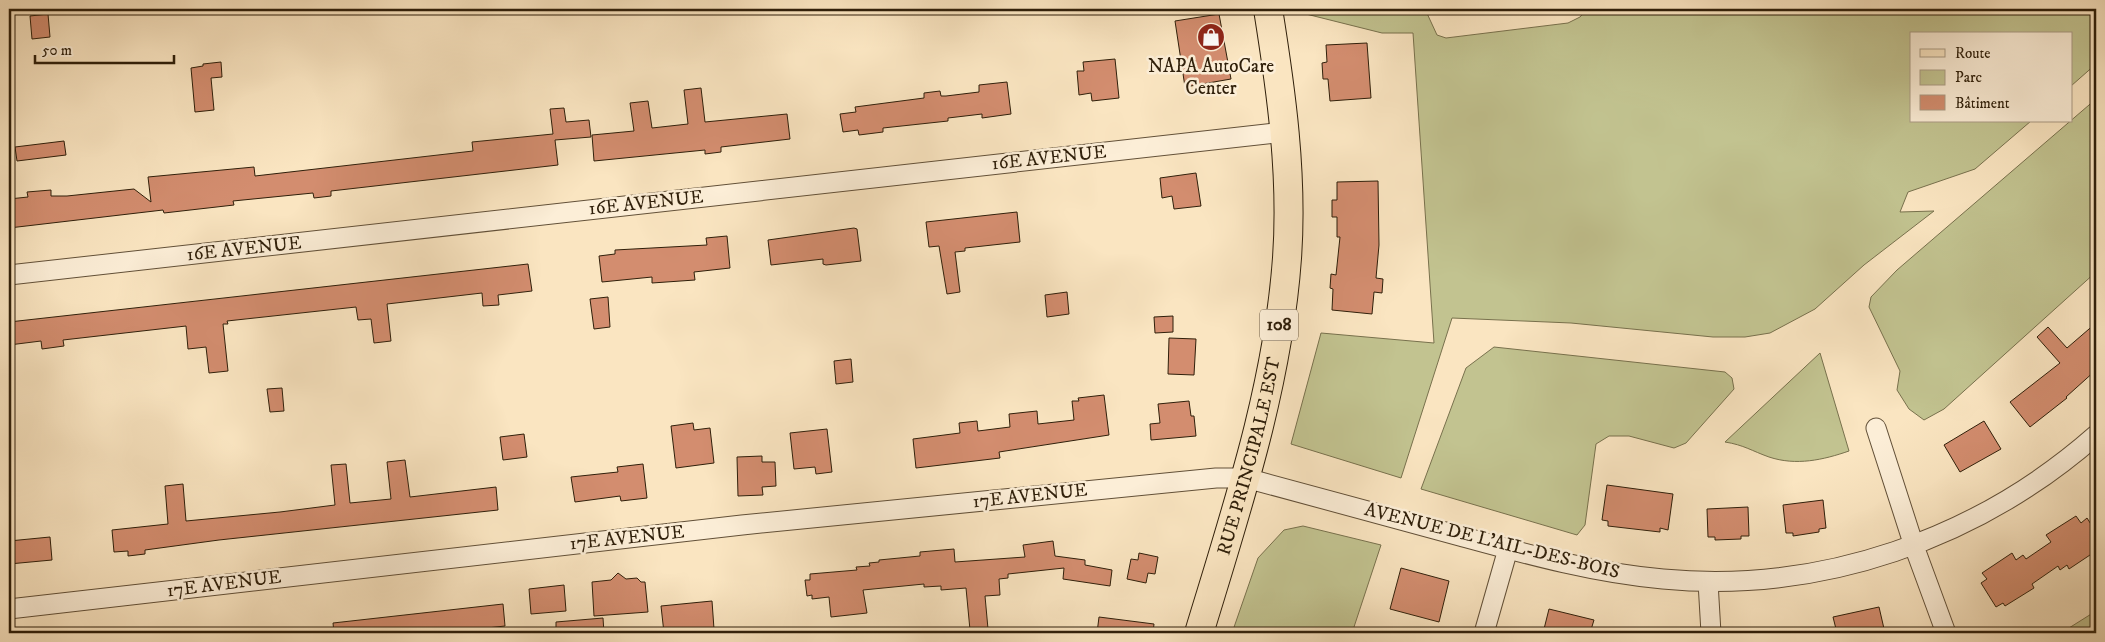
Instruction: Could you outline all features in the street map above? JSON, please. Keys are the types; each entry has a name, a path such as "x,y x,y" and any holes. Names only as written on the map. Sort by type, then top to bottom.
{"main road":[{"name":"RUE PRINCIPALE EST","path":"1199,633 1246,478 1269,377 1284,295 1288,218 1284,132 1268,9"}],"street":[{"name":"16E AVENUE","path":"9,276 1284,132"},
{"path":"1876,428 1914,546 1946,633"},
{"name":"AVENUE DE L'AIL-DES-BOIS","path":"1246,478 1508,549 1620,574 1708,582 1792,577 1866,561 1914,546 1961,525 2007,501 2050,472 2096,435"},
{"name":"17E AVENUE","path":"9,609 742,525 1146,484 1246,478"},
{"path":"1484,633 1508,549"},
{"path":"1708,582 1710,633"}],"green space":[{"path":"1308,9 1425,9 1437,35 1446,38 1568,23 1580,17 1587,9 2096,9 2096,64 2072,85 2072,32 1910,32 1910,122 2030,122 1975,169 1908,192 1900,212 1934,211 1864,265 1815,309 1770,333 1745,337 1713,337 1571,323 1452,318 1401,478 1291,444 1321,333 1434,343 1413,33 1382,33 1306,14"},
{"path":"2096,99 2096,272 1944,409 1924,420 1909,409 1897,390 1900,371 1869,307 1871,297 1897,270 2069,122 2072,122 2072,120"},
{"path":"1494,347 1725,372 1732,378 1734,389 1686,443 1674,448 1629,436 1609,436 1596,444 1585,525 1577,535 1421,489 1466,368"},
{"path":"1820,353 1849,451 1809,461 1789,461 1779,460 1743,446 1725,442"},
{"path":"1303,526 1381,545 1352,633 1232,633 1258,558 1284,530"},
{"path":"2096,611 2096,633 2061,633"}],"building":[{"path":"48,14 50,37 32,39 30,16"},
{"path":"1219,14 1231,79 1185,87 1175,21"},
{"path":"1367,43 1371,98 1330,101 1328,79 1323,79 1322,63 1327,62 1326,45"},
{"path":"1115,59 1119,98 1092,101 1091,93 1079,95 1077,71 1084,71 1083,62"},
{"path":"221,62 222,77 211,78 214,110 195,112 191,68 203,66 203,64"},
{"path":"1007,82 1011,114 982,118 982,114 948,118 948,121 883,128 883,132 859,135 858,130 843,132 840,114 856,112 855,107 924,98 924,93 940,91 941,96 979,92 979,85"},
{"path":"701,88 705,122 787,114 790,139 721,147 721,152 705,154 705,150 594,161 592,135 634,131 630,103 648,101 652,128 688,124 684,90"},
{"path":"564,108 566,122 589,120 591,137 555,140 558,165 331,191 331,196 314,198 313,193 233,201 234,205 164,213 163,210 9,228 9,199 28,197 27,192 51,190 51,196 67,196 134,189 151,202 148,177 254,167 255,176 473,151 472,142 553,134 550,109"},
{"path":"64,141 66,155 17,161 15,147"},
{"path":"1196,173 1201,206 1174,209 1172,196 1162,198 1160,178"},
{"path":"1378,181 1379,245 1376,278 1383,279 1382,293 1374,292 1372,314 1332,310 1333,289 1330,288 1331,274 1336,275 1340,237 1337,237 1337,217 1332,217 1332,200 1337,200 1337,182"},
{"path":"1017,212 1020,242 965,248 965,251 955,252 960,292 947,294 939,246 929,247 926,222"},
{"path":"857,229 861,261 826,265 823,264 823,259 771,265 768,240"},
{"path":"727,236 730,268 694,272 695,280 652,283 652,277 602,282 599,256 615,254 615,250 707,245 706,238"},
{"path":"528,264 532,291 498,295 499,305 483,306 482,293 387,304 391,341 374,343 371,319 358,320 356,307 227,321 228,324 223,324 228,371 209,373 206,347 188,349 186,326 63,340 64,346 42,349 41,341 9,345 9,322"},
{"path":"1067,292 1069,314 1047,317 1045,295"},
{"path":"608,297 610,327 594,329 590,299"},
{"path":"1173,316 1173,332 1155,333 1154,317"},
{"path":"2096,323 2096,370 2067,398 2030,427 2010,402 2060,363 2037,337 2048,327 2067,348"},
{"path":"1169,338 1196,339 1194,375 1168,374"},
{"path":"851,359 853,382 836,384 834,361"},
{"path":"282,388 284,411 270,412 267,389"},
{"path":"1104,395 1109,435 999,452 1000,458 916,468 913,439 960,433 959,423 977,421 978,431 1010,427 1009,414 1037,411 1038,424 1074,420 1072,401 1079,401 1078,398"},
{"path":"1189,401 1191,416 1194,416 1196,436 1151,440 1150,424 1160,423 1158,404"},
{"path":"1984,421 2001,449 1960,472 1944,445"},
{"path":"693,423 694,430 710,428 714,463 676,468 671,426"},
{"path":"827,429 832,472 816,474 815,467 794,469 790,433"},
{"path":"524,434 527,457 503,460 500,437"},
{"path":"762,456 762,462 775,462 776,486 762,487 763,495 738,496 737,457"},
{"path":"405,460 410,497 496,487 498,510 219,540 145,550 145,554 128,556 128,551 114,552 112,530 168,524 165,486 183,484 186,521 280,512 335,505 331,465 346,464 350,503 391,499 387,462"},
{"path":"643,464 647,498 621,501 620,496 575,502 571,477 618,472 617,467"},
{"path":"1607,485 1673,494 1668,530 1660,528 1660,532 1608,526 1608,521 1602,520"},
{"path":"1823,500 1826,528 1819,529 1819,532 1793,536 1793,533 1786,533 1783,505"},
{"path":"1748,507 1749,536 1741,536 1741,539 1715,540 1715,537 1708,537 1707,509"},
{"path":"2076,516 2081,523 2087,518 2096,532 2096,551 2069,569 2067,565 2060,570 2058,566 2032,584 2034,588 2005,606 2003,603 1996,607 1981,583 1987,579 1982,573 2012,553 2016,560 2023,555 2026,559 2051,542 2046,535"},
{"path":"50,537 52,560 9,564 9,541"},
{"path":"1053,541 1055,556 1085,560 1085,565 1112,570 1110,586 1063,579 1064,568 1008,574 1008,578 999,579 1000,595 985,596 988,629 970,630 966,588 941,590 941,586 924,587 924,584 863,590 867,613 831,617 829,597 812,599 812,595 807,596 805,580 810,580 810,574 857,570 856,567 870,566 869,563 879,562 879,560 920,556 920,552 954,549 955,562 1025,557 1023,545"},
{"path":"1139,553 1158,557 1155,574 1148,573 1146,583 1127,579 1131,559 1138,560"},
{"path":"1401,568 1449,581 1439,622 1390,609"},
{"path":"618,573 626,579 637,578 641,582 645,582 648,612 594,616 592,582 611,580"},
{"path":"564,585 566,611 531,614 529,589"},
{"path":"712,601 714,629 664,633 661,606"},
{"path":"503,604 505,626 443,633 334,633 333,623"},
{"path":"1879,607 1885,633 1837,633 1833,617"},
{"path":"1549,609 1594,620 1590,633 1543,633"},
{"path":"1099,617 1154,624 1153,633 1097,633"},
{"path":"603,618 604,633 556,633 556,622"}],"place":[{"name":"NAPA AutoCare Center","path":"1211,37"}]}
